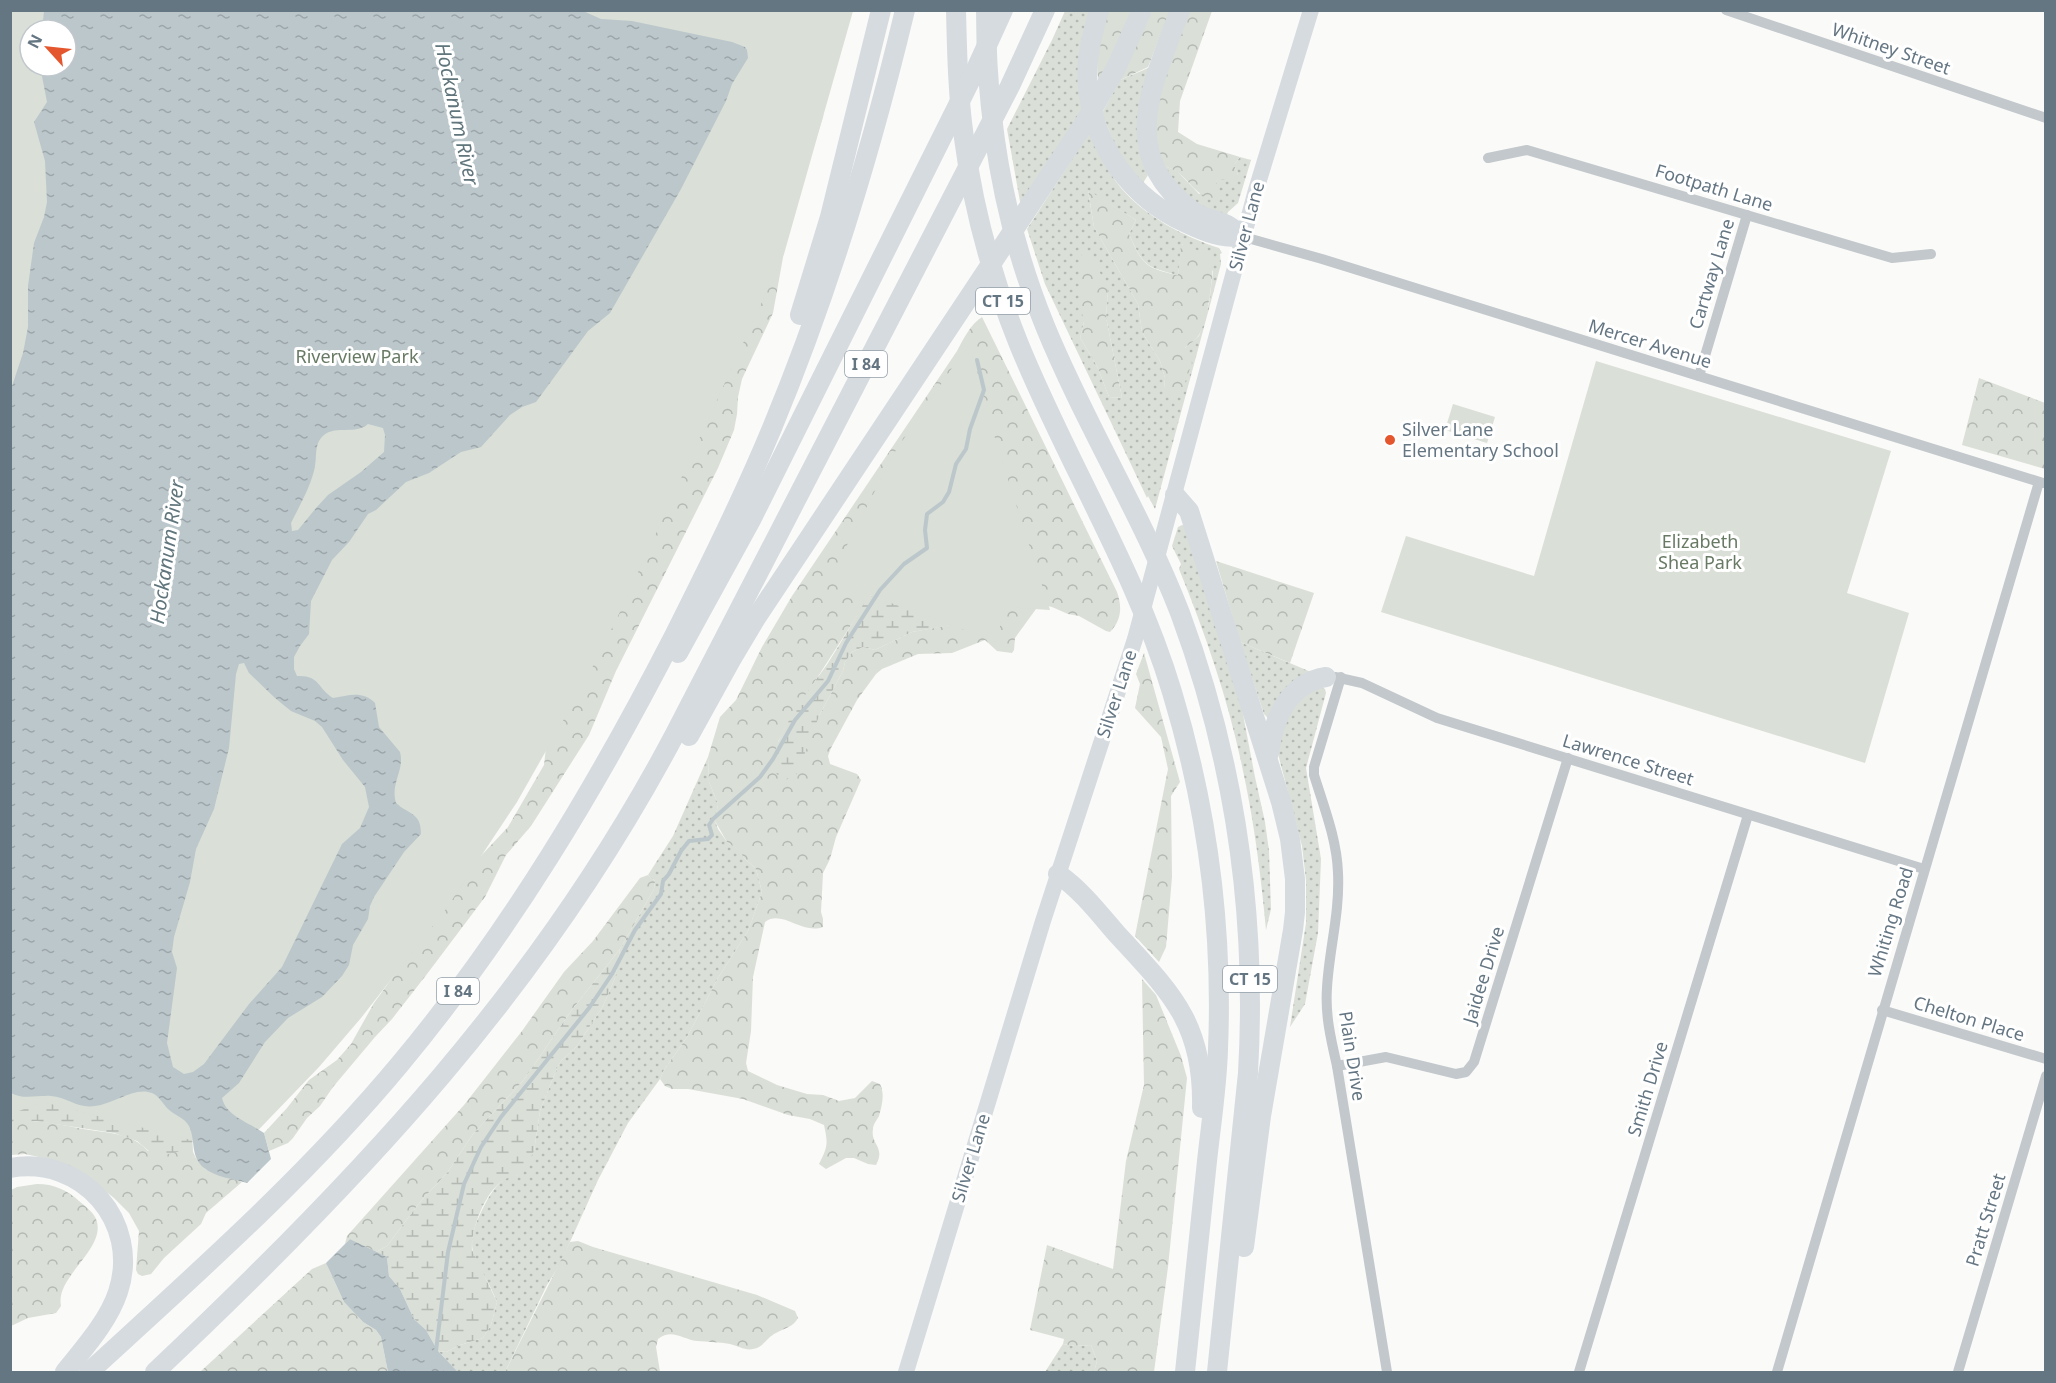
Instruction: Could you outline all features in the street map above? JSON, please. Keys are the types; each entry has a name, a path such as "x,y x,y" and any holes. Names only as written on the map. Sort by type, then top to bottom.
{"highway":[{"path":"772,427 787,362 824,238 881,10"},
{"name":"I 84","path":"88,1372 260,1213 331,1141 388,1078 438,1017 507,923 597,780 684,615 731,520 772,427 817,310 853,200 882,101 905,10"},
{"name":"CT 15","path":"956,10 963,136 970,180 991,263 1027,363 1126,571 1156,646 1183,730 1201,808 1217,931 1218,1052 1185,1372"},
{"name":"CT 15","path":"986,10 987,63 995,138 1003,187 1019,252 1054,346 1172,595 1198,668 1227,772 1242,856 1249,933 1251,1007 1248,1073 1217,1372"},
{"path":"597,780 655,692 706,605 751,520 1003,10"},
{"name":"I 84","path":"155,1372 304,1228 420,1103 534,960 608,851 664,778 701,699 1000,107 1045,10"},
{"path":"1099,10 1089,54 1088,89 1096,126 1113,162 1140,194 1168,214 1223,238 1244,237"},
{"path":"701,699 1063,157 1109,81 1143,10"},
{"path":"1180,10 1149,104 1146,129 1149,152 1159,175 1184,204 1202,216 1227,224 1244,237"},
{"path":"1175,495 1189,511 1269,759 1290,839 1295,879 1295,912 1258,1138 1234,1335 1224,1372"},
{"path":"1269,759 1273,731 1286,703 1304,685 1313,680 1333,677"},
{"path":"1058,874 1078,891 1162,983 1174,998 1190,1027 1199,1062 1202,1093 1197,1165 1200,1231"},
{"path":"10,1168 39,1166 58,1170 75,1178 103,1202 120,1236 123,1263 118,1293 105,1318 65,1372"},
{"path":"1175,1372 1193,1292"}],"main road":[{"name":"Silver Lane","path":"906,1372 1058,874 1135,639 1266,156 1311,10"}],"street":[{"name":"Whitney Street","path":"1725,10 2046,118"},
{"name":"Footpath Lane","path":"1488,158 1527,150 1892,258 1930,254"},
{"name":"Cartway Lane","path":"1699,376 1747,215"},
{"name":"Mercer Avenue","path":"1244,237 1322,259 2042,483"},
{"name":"Whiting Road","path":"1777,1372 1924,868 2042,483"},
{"name":"Lawrence Street","path":"1333,677 1362,683 1437,718 1924,868"},
{"name":"Plain Drive","path":"1333,677 1314,767 1314,775 1333,838 1338,872 1338,912 1327,999 1327,1020 1337,1066 1387,1372"},
{"name":"Jaidee Drive","path":"1337,1066 1386,1057 1456,1074 1466,1071 1474,1062 1568,758"},
{"name":"Smith Drive","path":"1579,1372 1748,815"},
{"name":"Chelton Place","path":"1882,1010 2046,1059"},
{"name":"Pratt Street","path":"1958,1372 2046,1076"}],"green space":[{"name":"Riverview Park","path":"11,11 853,11 784,254 618,616 585,682 517,802 446,909 361,1018 319,1067 237,1152 43,1102 11,1114"},
{"path":"1065,11 1090,11 1084,109 1021,207 1007,129"},
{"path":"1107,11 1133,11 1099,83 1098,56"},
{"path":"1152,11 1170,11 1148,67 1120,80"},
{"path":"1187,11 1212,11 1180,101 1178,132 1197,144 1240,157 1234,165 1238,175 1237,181 1218,179 1216,183 1219,197 1212,198 1200,193 1176,171 1162,165 1155,150 1156,102"},
{"path":"1153,66 1139,120 1140,145 1148,175 1143,183 1120,158 1102,113 1120,80"},
{"path":"824,114 789,224 773,313 742,379 734,430 718,468 616,671 589,735 531,826 506,855 485,897 427,974 392,1019 333,1087 320,1106 307,1118 293,1138 288,1143 269,1151 264,1133 309,1080 337,1060 351,1044 374,1003 478,859 508,827 544,765 546,748"},
{"path":"1091,130 1112,175 1131,198 1154,217 1192,238 1219,248 1222,253 1220,254 1221,264 1155,509 1148,496 1147,498 1045,284 1027,229","holes":["1088,191 1136,220 1129,234 1142,258 1152,267 1178,275 1182,244 1213,271 1209,303 1199,336 1185,348 1164,389 1165,378 1160,361 1142,332 1138,304 1094,227","1108,291 1106,317 1122,398 1109,397 1097,366 1080,338 1084,322"]},
{"path":"1240,157 1251,160 1238,203 1226,217 1214,214 1181,193 1162,165 1177,171 1199,194 1216,183 1218,178 1238,175 1234,165"},
{"path":"1088,190 1136,220 1129,234 1146,264 1178,275 1181,244 1213,256 1205,318 1199,335 1185,348 1192,363 1183,388 1173,399 1164,389 1165,378 1160,361 1142,332 1138,304 1094,227"},
{"path":"1082,252 1095,261 1108,291 1106,317 1122,398 1109,397 1097,366 1080,338 1084,322 1079,300"},
{"path":"982,317 1117,592 1120,613 1117,623 1110,632 1079,616 1044,605 1036,609 1015,638 1012,653 997,651 985,640 952,653 918,654 882,669 857,700 831,748 828,756 830,764 857,774 861,780 823,873 821,912 823,927 807,928 778,918 765,922 753,977 751,1031 746,1063 748,1071 777,1085 807,1094 823,1095 839,1101 855,1098 872,1081 880,1084 882,1104 873,1134 879,1150 876,1165 854,1158 846,1158 826,1169 819,1164 826,1145 824,1125 743,1099 688,1089 672,1089 665,1086 660,1079 748,931 762,892 756,869 740,851 727,842 715,821 718,804 709,782 708,757 720,717 736,700 762,647 792,596 968,332","holes":["913,529 950,625 912,632 875,650 863,647 852,652 819,716 778,742"]},
{"path":"969,343 996,442 1050,610 1005,607 996,642 829,580 896,450"},
{"name":"Elizabeth Shea Park","path":"1596,361 1891,451 1847,593 1909,613 1865,763 1381,612 1406,536 1534,576"},
{"path":"1979,378 2045,403 2045,469 1962,445"},
{"path":"1453,404 1495,417 1487,443 1445,430"},
{"path":"1182,525 1190,527 1235,673 1269,851 1271,909 1266,930 1254,828 1230,716 1198,617 1179,569 1181,564 1172,546 1178,527"},
{"path":"1216,561 1314,593 1290,663 1240,642"},
{"path":"869,595 958,624 912,632 875,650 863,647 852,652 819,716 796,776 785,780 775,772 774,758 779,742 799,704 828,663"},
{"path":"1240,642 1311,672 1269,719 1264,714"},
{"path":"1144,653 1180,782 1171,796 1172,877 1166,947 1159,962 1135,936 1168,769 1161,737 1135,708 1140,684 1136,674"},
{"path":"1320,686 1325,689 1326,693 1306,768 1321,859 1318,933 1305,1004 1290,1027 1306,923 1306,880 1302,846 1277,750 1281,731 1300,695"},
{"path":"708,757 709,782 718,804 715,821 718,829 727,842 741,851 744,858 756,869 762,892 748,931 718,978 687,1037 628,1123 505,1372 458,1372 438,1351 446,1352 483,1338 491,1325 497,1302 472,1249 475,1225 496,1187 508,1176 516,1176 534,1151 540,1111 557,1068 577,1046 603,1006 615,978 620,949 654,889 655,881 648,875 673,836"},
{"path":"648,875 655,881 654,889 620,949 571,1011 523,1081 473,1134 447,1173 420,1202 387,1246 376,1252 350,1239 345,1244 347,1236 464,1105 522,1031 564,972 593,941 640,878"},
{"path":"620,949 615,978 603,1006 577,1046 557,1068 540,1111 534,1151 527,1165 516,1176 507,1178 498,1184 478,1217 472,1250 497,1302 491,1325 483,1338 446,1352 438,1351 426,1330 414,1319 400,1289 389,1276 387,1257 376,1252 387,1246 420,1202 447,1173 473,1134 523,1081 571,1011"},
{"path":"1142,979 1156,995 1181,1056 1187,1078 1168,1267 1154,1372 1094,1372 1097,1361 1091,1345 1063,1344 1064,1339 1030,1330 1047,1245 1113,1269 1126,1161 1144,1085"},
{"path":"11,1093 192,1133 193,1152 196,1158 181,1151 169,1154 150,1152 137,1141 114,1133 35,1121 11,1122"},
{"path":"10,1122 42,1122 118,1134 134,1140 148,1151 184,1151 196,1158 205,1169 242,1182 206,1213 201,1224 164,1258 151,1274 142,1276 136,1270 139,1231 129,1213 104,1190 39,1157 25,1154 11,1155"},
{"path":"37,1184 55,1186 90,1210 97,1222 97,1233 87,1254 65,1285 61,1295 61,1306 56,1313 28,1318 11,1326 11,1190"},
{"path":"578,1241 757,1295 795,1311 798,1318 760,1347 750,1349 668,1334 658,1339 656,1347 660,1372 505,1372 570,1242"},
{"path":"326,1263 344,1302 381,1337 388,1372 200,1372 312,1269"},
{"path":"1063,1344 1091,1345 1097,1361 1094,1372 1045,1372"}],"water":[{"name":"Riverview Park","path":"44,11 583,11 601,19 632,21 732,42 747,50 748,58 732,84 726,101 681,189 610,313 588,331 536,402 510,415 481,447 461,452 429,473 406,482 376,510 368,514 349,542 332,560 311,601 309,634 294,657 294,669 297,676 314,680 333,698 360,695 375,703 379,727 400,752 401,765 395,789 396,803 417,818 421,834 404,852 374,897 368,919 353,945 349,965 342,976 322,997 288,1018 265,1042 239,1083 222,1098 228,1110 264,1133 271,1159 247,1183 219,1176 204,1168 195,1153 187,1123 152,1093 138,1092 102,1105 89,1106 57,1097 25,1097 11,1093 11,389 23,353 28,327 28,286 34,243 47,202 45,161 34,122 47,102 42,78 78,78 78,18 43,18","holes":["368,424 383,428 384,452 361,472 328,495 298,530 292,531 291,523 311,480 317,446 321,438 329,432 357,429","244,663 249,673 291,711 315,721 322,727 343,760 365,787 369,807 360,828 342,844 282,967 249,1004 204,1064 193,1072 184,1074 173,1067 167,1043 177,968 172,952 174,937 190,882 196,849 214,809 229,748 239,664"]},
{"path":"350,1239 387,1257 389,1276 400,1289 414,1319 426,1330 438,1351 458,1372 388,1372 381,1337 344,1302 326,1263"}],"waterway":[{"path":"436,1351 448,1252 464,1184 481,1147 501,1117 589,1008 612,974 635,930 661,894 663,881 681,851 689,841 708,839 712,835 709,825 713,819 760,777 795,720 828,681 846,643 880,590 904,564 927,548 925,530 927,514 943,502 949,492 956,464 966,449 970,429 984,390 977,360"}],"place":[{"name":"Silver Lane Elementary School","path":"1390,440"}],"water label":[{"name":"Hockanum River","path":"457,114"},
{"name":"Hockanum River","path":"167,552"}]}
